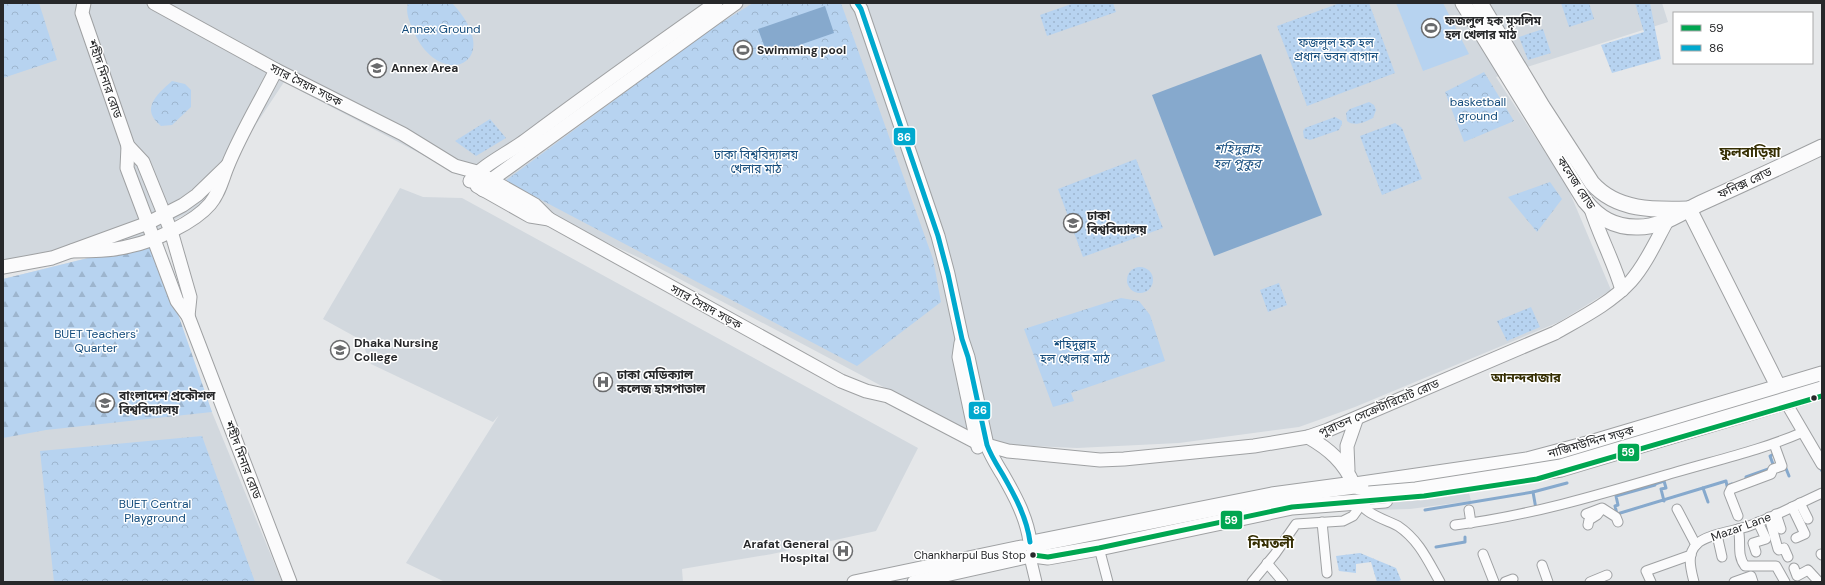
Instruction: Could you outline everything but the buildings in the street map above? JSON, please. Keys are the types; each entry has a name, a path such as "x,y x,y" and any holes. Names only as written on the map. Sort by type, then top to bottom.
{"highway":[{"path":"1029,550 1234,511 1359,491 1418,486 1508,473 1550,465 1620,446 1822,384"},
{"path":"1359,491 1416,492 1561,468 1822,390"}],"main road":[{"name":"স্যার সৈয়দ সড়ক","path":"154,3 276,70 403,134 487,185 535,205 549,219 841,382 866,391 888,396 984,449"},
{"path":"473,177 716,3"},
{"path":"487,185 736,3"},
{"path":"857,3 861,9 938,236 962,339 968,357 984,449 1015,510 1029,550"},
{"name":"কলেজ রোড","path":"1463,3 1556,151 1576,187 1592,209 1603,219 1625,226 1649,226 1667,221 1689,209"},
{"name":"কলেজ রোড","path":"1480,3 1542,106 1592,183 1600,192 1607,197 1629,206 1651,209 1689,209"},
{"name":"শহীদ মিনার রোড","path":"80,6 128,146 127,168 177,301 188,316 290,582"},
{"path":"72,251 93,251 130,246 154,238 171,231 192,219 209,205 219,191 227,166 276,70"},
{"name":"শহীদ মিনার রোড","path":"128,146 143,162 171,231 190,296 188,316"},
{"name":"ফনিক্স রোড","path":"1689,209 1822,147"},
{"path":"3,267 52,258 148,223 197,195 227,166"},
{"path":"1592,209 1597,227 1617,272 1622,290"},
{"path":"1689,209 1788,406"},
{"name":"পুরাতন সেক্রেটারিয়েট রোড","path":"984,449 1100,460 1254,446 1308,437 1356,420 1555,333 1596,309 1622,290 1632,280 1645,261 1667,221"},
{"name":"নাজিমউদ্দিন সড়ক","path":"1359,491 1527,460 1822,374"},
{"path":"854,582 1029,550 1048,557 1099,548 1292,507 1359,491 1458,492 1537,479 1822,396"},
{"path":"1356,420 1347,446 1359,491"},
{"path":"1308,437 1331,452 1359,491"},
{"path":"914,582 1029,550"}],"street":[{"path":"1788,406 1822,464"},
{"path":"1455,525 1471,524 1598,495 1774,444 1800,427"},
{"path":"1738,516 1730,493 1731,489 1771,474 1773,469 1782,466 1774,444"},
{"path":"1295,523 1349,519 1359,491"},
{"path":"1359,491 1380,518 1397,526 1412,537 1424,552 1440,582"},
{"name":"Mazar Lane","path":"1693,578 1691,555 1696,545 1717,535 1758,522 1822,493"},
{"path":"1598,495 1602,508 1616,517 1618,522"},
{"path":"1796,505 1808,519"},
{"path":"1796,505 1805,534 1796,538"},
{"path":"1292,507 1292,516 1295,523"},
{"path":"1586,514 1602,508"},
{"path":"1588,525 1589,520 1597,515 1602,508"},
{"path":"1677,509 1696,545"},
{"path":"1469,510 1471,524"},
{"path":"1772,516 1781,529"},
{"path":"1772,516 1778,548 1779,550 1784,548 1788,557"},
{"path":"1322,522 1327,574"},
{"path":"1756,552 1754,543 1766,539 1758,522"},
{"path":"1252,582 1295,523"},
{"path":"1738,529 1740,535 1740,555 1745,566 1776,566 1785,582"},
{"path":"1717,535 1722,557"},
{"path":"1099,548 1108,582"},
{"path":"1029,550 1036,582"},
{"path":"1483,554 1494,582"},
{"path":"1651,582 1646,571 1691,555"},
{"path":"1267,563 1283,582"},
{"path":"1542,565 1548,582"},
{"path":"1794,568 1796,576 1808,570 1820,581"},
{"path":"1693,578 1701,570"},
{"path":"1590,582 1607,575"},
{"path":"1734,582 1751,576 1753,582"}],"shaded area":[{"name":"ঢাকা বিশ্ববিদ্যালয়","path":"3,3 1662,3 1668,22 1496,77 1567,186 1611,290 1559,322 1355,407 1299,427 1179,443 1077,448 991,444 642,259 463,176 284,82 203,205 148,234 128,241 3,270"},
{"name":"ঢাকা মেডিক্যাল কলেজ হাসপাতাল","path":"400,188 423,197 462,198 918,448 876,531 772,554 682,569 683,582 445,582 406,563 499,415 493,422 371,364 361,340 323,319"},
{"name":"বাংলাদেশ প্রকৌশল বিশ্ববিদ্যালয়","path":"153,242 204,393 282,582 3,582 3,279"},
{"path":"1469,493 1471,501 1410,509 1374,510 1374,508 1392,503"}],"green space":[{"path":"3,3 39,3 57,60 3,78"},
{"name":"Annex Ground","path":"408,3 452,3 468,24 473,41 471,54 464,62 452,65 439,61 425,50 410,22 407,10"},
{"name":"ঢাকা বিশ্ববিদ্যালয় খেলার মাঠ","path":"753,3 841,3 933,259 941,302 857,366 505,181 708,31"},
{"path":"1074,3 1113,3 1116,12 1047,36 1040,15"},
{"name":"ফজলুল হক হল প্রধান ভবন বাগান","path":"1340,3 1369,3 1395,73 1307,106 1277,26"},
{"name":"ফজলুল হক মুসলিম হল খেলার মাঠ","path":"1396,3 1443,3 1469,54 1423,71"},
{"path":"1561,3 1589,3 1594,19 1569,27"},
{"path":"1635,3 1650,3 1661,59 1612,73 1601,45 1644,32"},
{"path":"1543,29 1551,53 1528,60 1519,37"},
{"name":"basketball ground","path":"1484,72 1514,121 1464,142 1445,92"},
{"path":"172,81 185,84 191,90 191,107 172,125 161,126 155,120 151,108 156,97"},
{"path":"1369,102 1374,105 1376,110 1373,118 1356,124 1347,121 1346,113 1350,109"},
{"path":"1335,117 1342,121 1339,130 1310,140 1304,138 1303,131 1305,128"},
{"path":"490,119 506,138 476,156 455,141"},
{"path":"1395,123 1402,128 1422,179 1382,195 1360,136"},
{"path":"1136,159 1163,228 1083,257 1058,189"},
{"path":"1550,182 1562,199 1537,232 1508,197"},
{"name":"BUET Teachers' Quarter","path":"153,242 212,412 46,430 3,438 3,279"},
{"path":"1140,267 1149,271 1153,280 1149,289 1140,293 1131,289 1127,280 1131,271"},
{"path":"1279,283 1287,305 1268,312 1260,290"},
{"name":"শহিদুল্লাহ হল খেলার মাঠ","path":"1121,298 1139,301 1150,315 1165,361 1071,393 1074,401 1053,407 1024,329"},
{"path":"1531,307 1540,327 1507,341 1497,321"},
{"name":"BUET Central Playground","path":"202,436 255,582 54,582 40,451"},
{"path":"1360,553 1396,568 1401,580 1397,582 1377,582 1371,562 1356,564 1356,573 1339,571 1336,556"}],"water":[{"path":"825,6 834,33 768,56 758,29"},
{"name":"শহিদুল্লাহ হল পুকুর","path":"1261,54 1322,215 1214,256 1152,95"}],"waterway":[{"path":"1745,480 1746,477 1774,467 1770,456 1774,454"},
{"path":"1785,466 1789,476"},
{"path":"1819,466 1822,471"},
{"path":"1664,501 1661,489 1666,488 1664,481 1616,496 1618,505 1615,506 1617,514 1726,481 1727,486 1732,484"},
{"path":"1536,509 1533,492 1567,483"},
{"path":"1703,488 1708,502"},
{"path":"1425,510 1533,492"},
{"path":"1436,547 1465,542 1465,537"}],"transit line":[{"name":"86","path":"857,3 861,9 938,236 962,339 968,357 987,445 992,457 1020,507 1030,542"},
{"name":"59","path":"1033,555 1048,557 1099,548 1292,507 1424,496 1537,479 1822,396"}],"place":[{"name":"ফজলুল হক মুসলিম হল খেলার মাঠ","path":"1431,28"},
{"name":"Swimming pool","path":"743,50"},
{"name":"Annex Area","path":"377,68"},
{"name":"ঢাকা বিশ্ববিদ্যালয়","path":"1073,223"},
{"name":"Dhaka Nursing College","path":"340,350"},
{"name":"ঢাকা মেডিক্যাল কলেজ হাসপাতাল","path":"603,382"},
{"name":"বাংলাদেশ প্রকৌশল বিশ্ববিদ্যালয়","path":"105,403"},
{"name":"Arafat General Hospital","path":"843,551"},
{"name":"Chankharpul Bus Stop","path":"1033,555"}],"district":[{"name":"ফুলবাড়িয়া","path":"1750,152"},
{"name":"আনন্দবাজার","path":"1526,377"},
{"name":"নিমতলী","path":"1271,543"}]}
